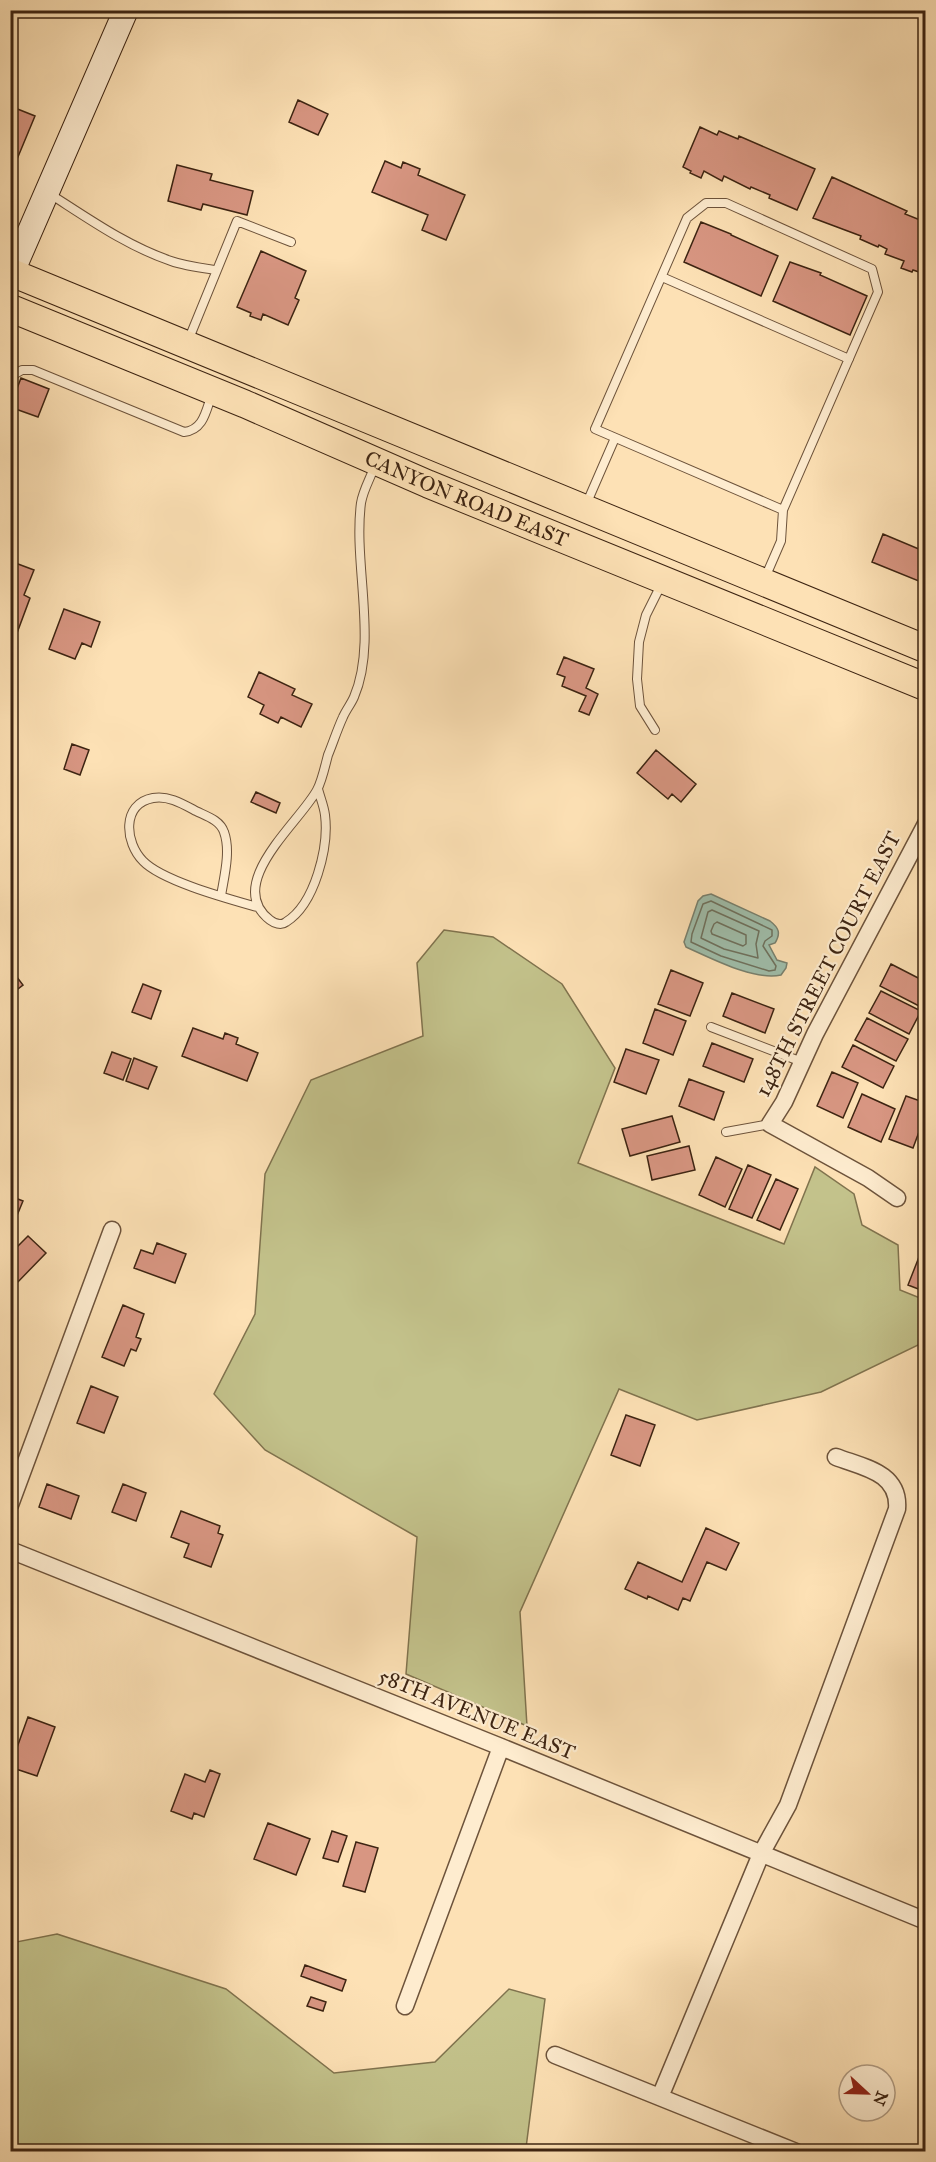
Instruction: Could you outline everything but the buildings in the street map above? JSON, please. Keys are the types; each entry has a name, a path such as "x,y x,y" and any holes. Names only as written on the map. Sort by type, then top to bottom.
{"main road":[{"name":"CANYON ROAD EAST","path":"11,274 585,507 926,649"},
{"name":"CANYON ROAD EAST","path":"10,308 213,391 376,462 926,687"},
{"path":"819,643 824,634 829,632 926,654"}],"street":[{"path":"11,274 126,10"},
{"name":"148TH STREET COURT EAST","path":"770,1124 784,1102 814,1034 926,824"},
{"path":"770,1124 868,1178 897,1198"},
{"path":"10,1505 112,1230"},
{"path":"660,2097 761,1854 788,1805 897,1509 897,1497 892,1485 883,1474 836,1457"},
{"name":"58TH AVENUE EAST","path":"10,1550 501,1747 926,1922"},
{"path":"405,2006 501,1747"},
{"path":"555,2055 796,2151"}],"lane":[{"path":"47,192 101,228 136,247 173,262 216,270"},
{"path":"764,581 781,541 783,510 878,291 872,269 726,203 706,203 687,218 595,429 783,510"},
{"path":"186,344 237,221 291,242"},
{"path":"662,277 849,359"},
{"path":"10,377 22,370 33,370 184,432 194,431 200,425 213,391"},
{"path":"585,507 615,438"},
{"path":"257,907 254,891 259,872 267,857 318,789 343,716 354,696 362,667 364,638 359,546 362,501 376,462"},
{"path":"655,730 640,706 637,679 639,642 646,615 663,580"},
{"path":"221,896 227,850 224,832 217,822 174,800 153,798 144,801 136,808 128,827 133,849 144,862 157,871 221,896 257,907 270,921 280,925 286,923 305,904 318,873 325,842 325,815 318,789"},
{"path":"711,1027 802,1062"},
{"path":"726,1132 770,1124"}],"shaded area":[{"path":"444,930 493,937 562,984 615,1068 578,1163 784,1244 815,1167 854,1194 862,1225 898,1245 900,1290 925,1300 925,1344 922,1343 821,1392 697,1420 619,1389 520,1612 527,1726 406,1674 417,1537 265,1450 214,1394 255,1314 265,1174 311,1080 423,1036 417,963"},
{"path":"57,1934 226,1989 334,2073 435,2062 509,1989 545,1999 527,2151 11,2151 11,1943"}],"water":[{"path":"711,894 770,921 775,926 778,936 775,943 769,945 777,960 787,963 781,975 758,975 746,972 686,947 684,942 698,901 703,896"}]}
